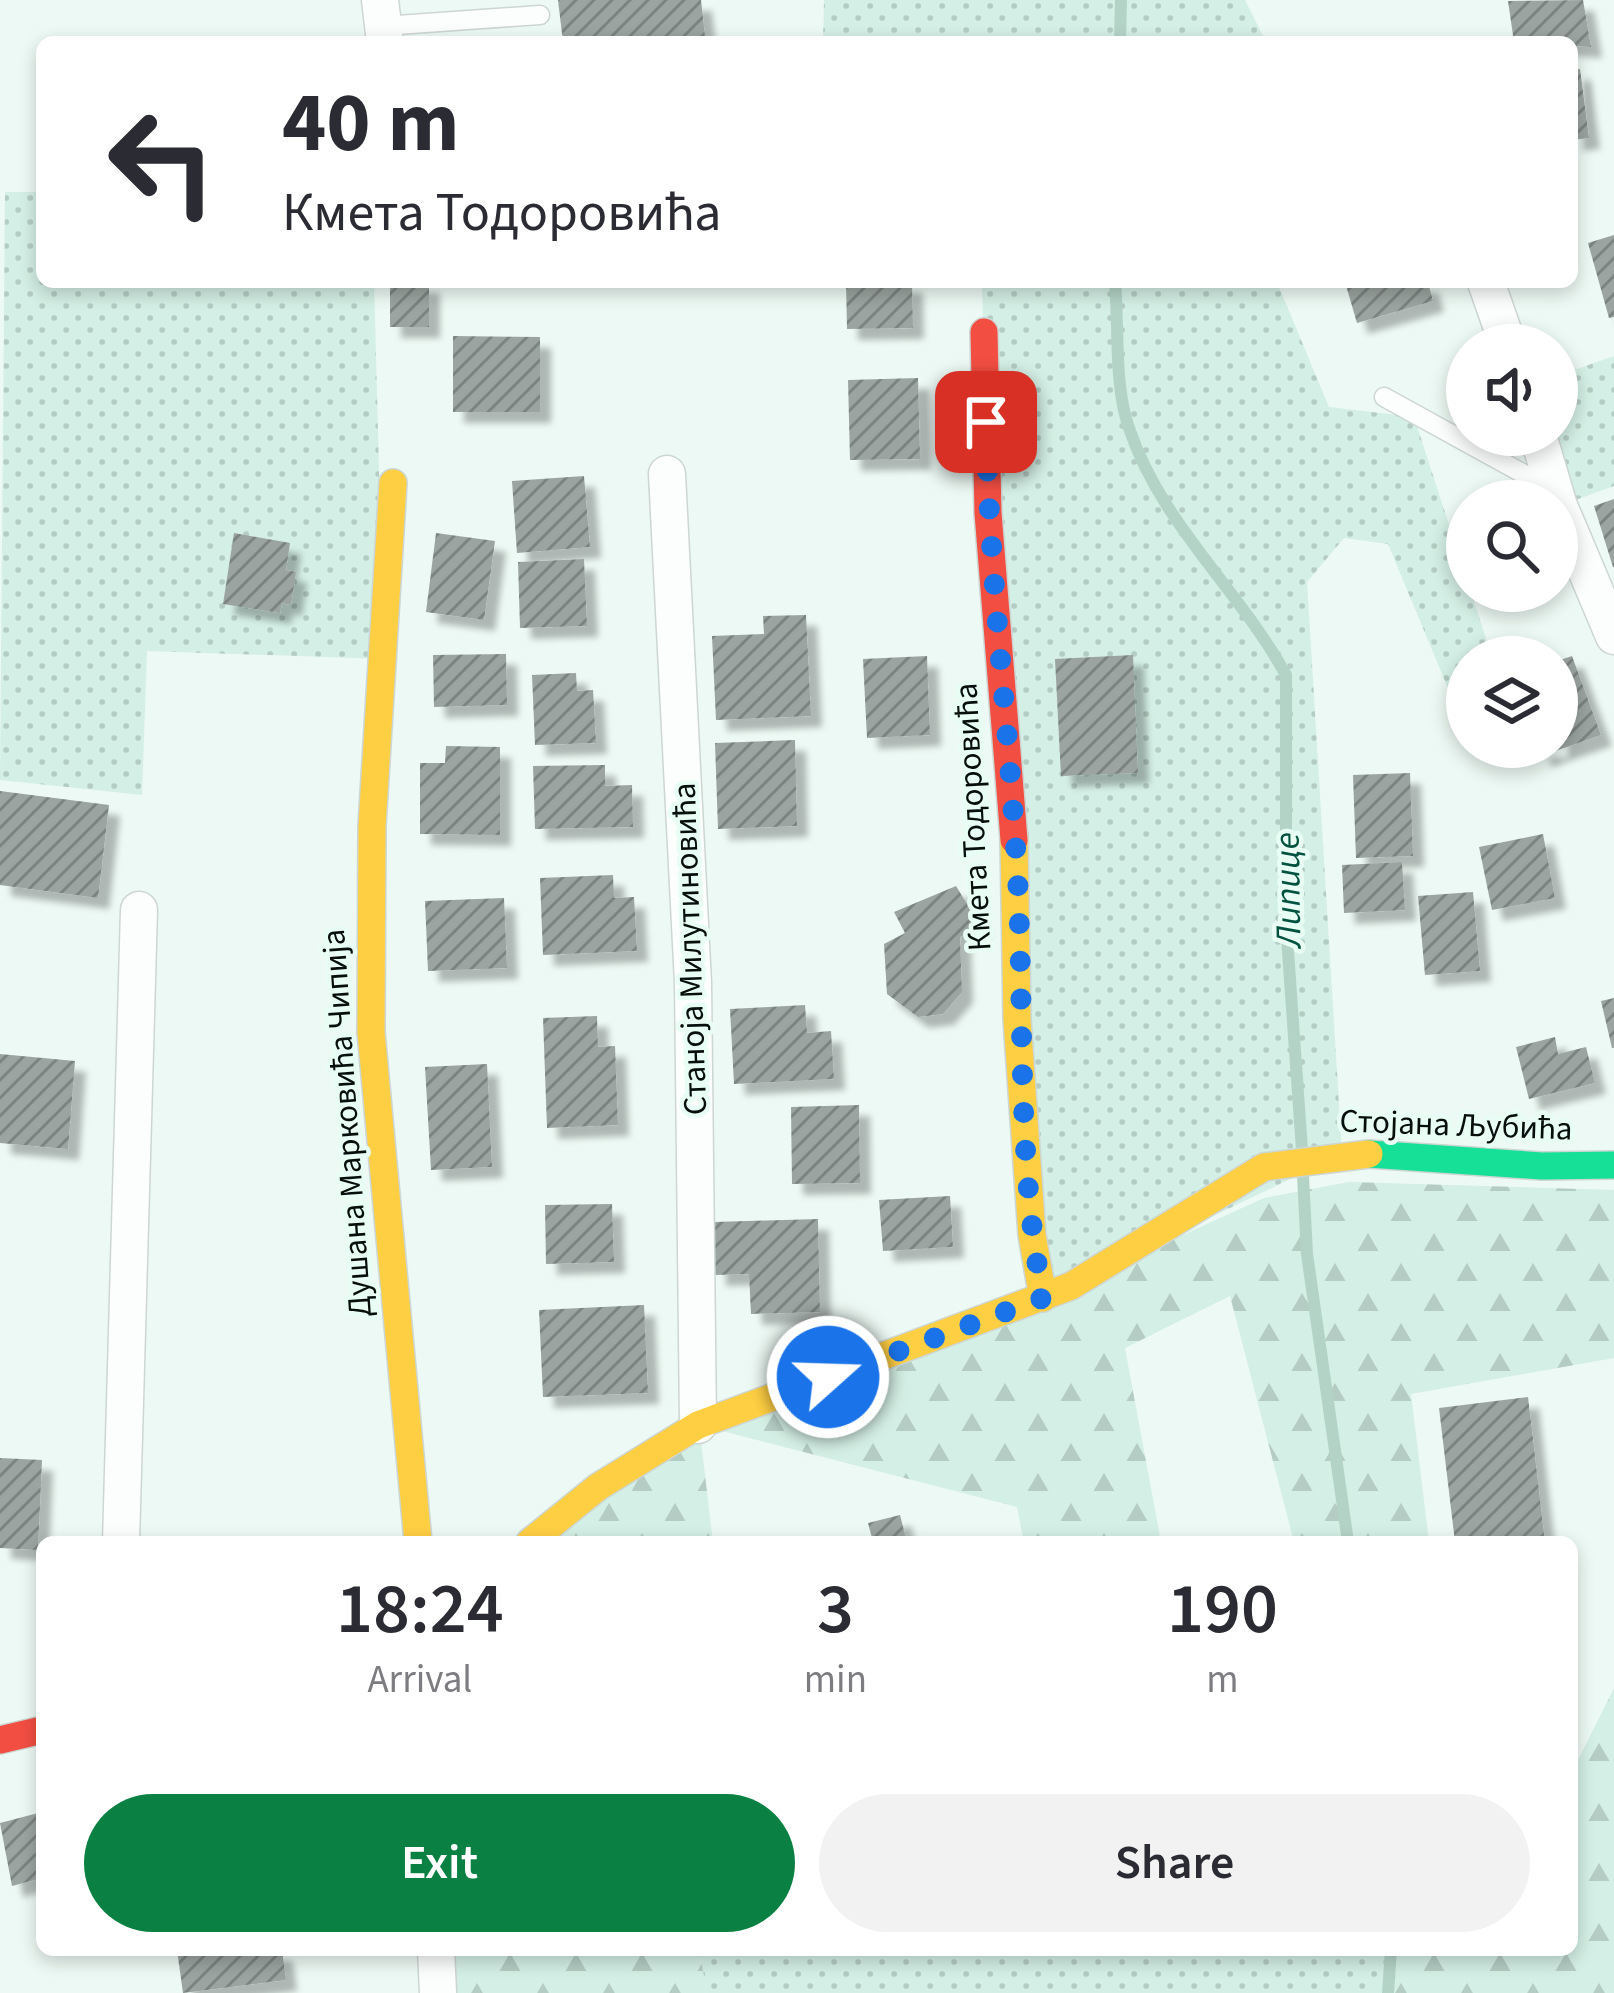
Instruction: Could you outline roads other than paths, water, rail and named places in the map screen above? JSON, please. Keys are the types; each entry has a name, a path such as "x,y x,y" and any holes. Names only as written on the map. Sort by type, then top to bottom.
{"street":[{"path":"1488,288 1501,324"},
{"name":"Кмета Тодоровића","path":"984,332 988,513 1018,893 1017,1019 1032,1235 1043,1298"},
{"name":"Станоја Милутиновића","path":"667,473 693,983 698,1425"},
{"name":"Душана Марковића Чипија","path":"393,483 372,842 370,1012 379,1170 417,1536"},
{"path":"1578,548 1614,636"},
{"path":"121,1536 140,910"},
{"name":"Стојана Љубића","path":"537,1536 598,1487 698,1425 1043,1298 1105,1269 1256,1170 1281,1161 1386,1152 1542,1166 1614,1165"},
{"path":"0,1740 36,1731"},
{"path":"436,1956 438,1993"}],"lane":[{"path":"382,23 540,15"},
{"path":"1384,398 1535,480"}],"waterway":[{"name":"Липице","path":"1120,36 1121,0"},
{"name":"Липице","path":"1115,288 1121,394 1143,463 1180,526 1286,675 1286,923 1302,1150"},
{"name":"Липице","path":"1303,1176 1307,1254 1347,1536"},
{"name":"Липице","path":"1388,1993 1391,1956"}]}
